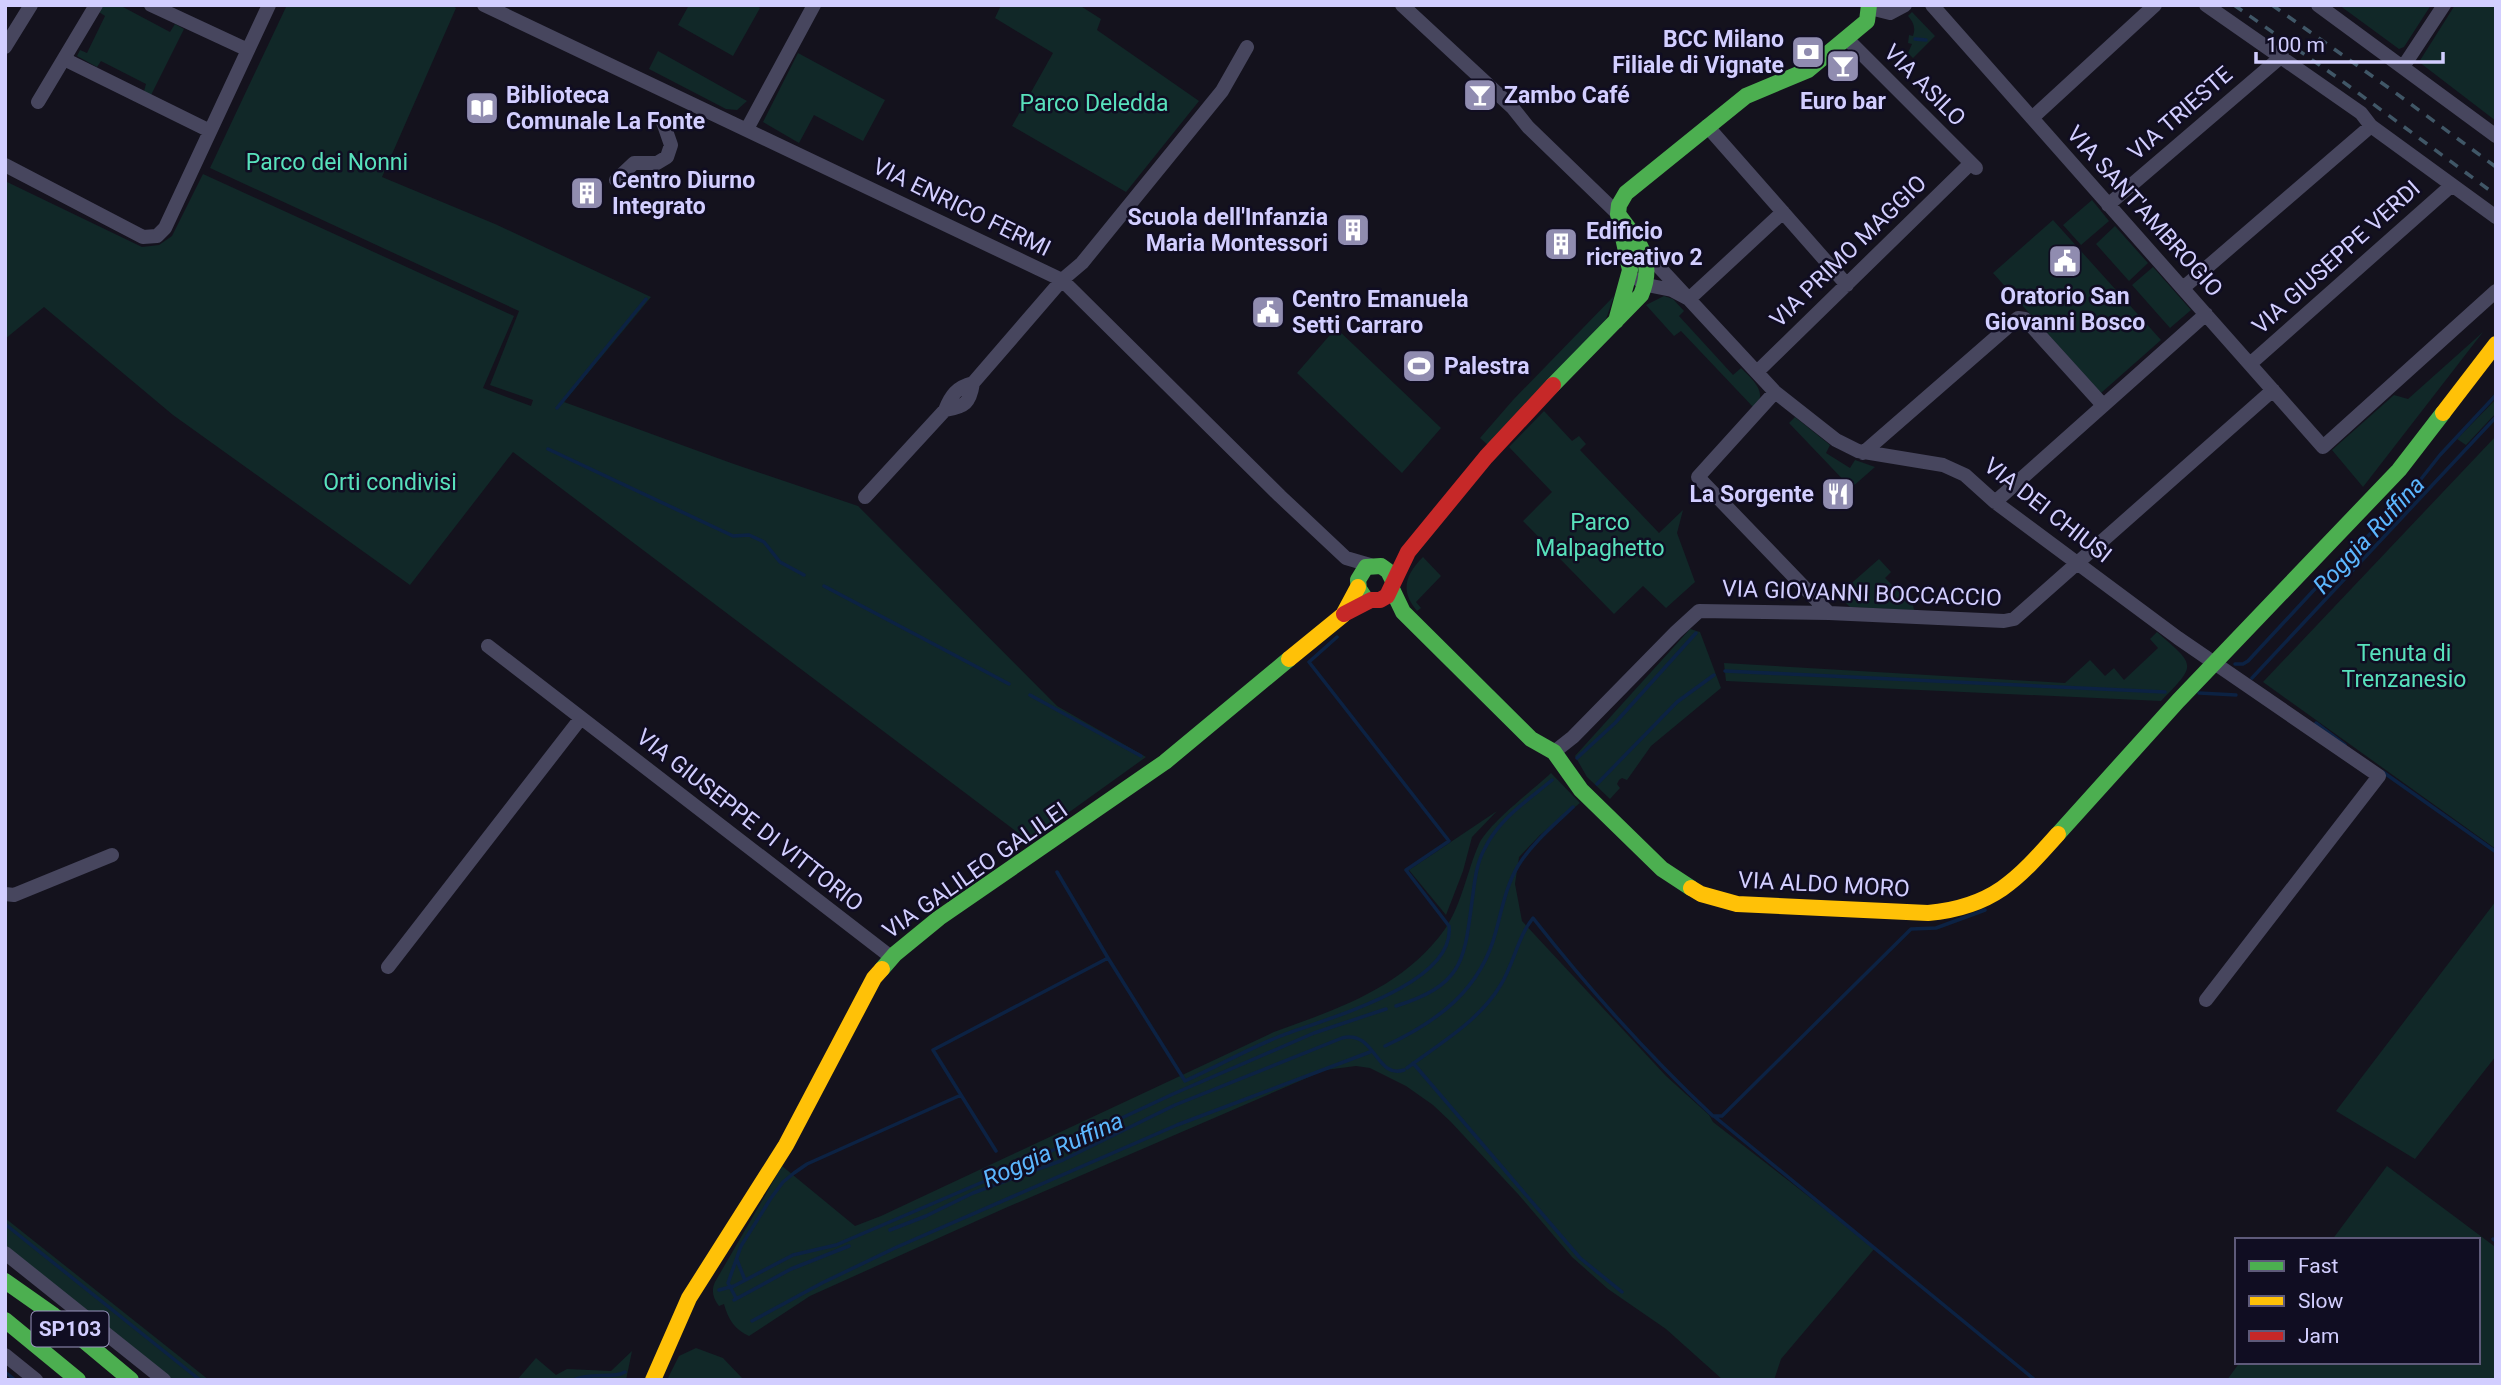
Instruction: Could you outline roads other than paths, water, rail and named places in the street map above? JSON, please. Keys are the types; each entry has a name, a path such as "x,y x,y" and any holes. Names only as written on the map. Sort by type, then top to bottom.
{"main road":[{"path":"1616,321 1630,270 1618,214 1620,202 1633,186 1753,92 1808,70 1867,21 1870,7"},
{"path":"1343,615 1387,596 1408,552 1531,408 1637,301 1647,285 1647,254 1618,214"},
{"name":"VIA ALDO MORO","path":"1373,600 1403,612 1531,739 1554,752 1570,777 1592,801 1662,869 1701,894 1737,904 1928,913 1948,911 1975,903 2004,889 2020,876 2213,664 2399,470 2496,344"},
{"path":"1373,600 1362,595 1357,584 1361,572 1408,552"},
{"path":"1376,566 1390,572 1392,585"},
{"name":"VIA GALILEO GALILEI","path":"653,1378 689,1298 786,1145 867,989 891,957 939,918 1165,762 1343,615 1357,584"},
{"name":"VIA ALDO MORO","path":"1392,585 1403,612"},
{"name":"SP103","path":"5,1282 52,1314 131,1380"},
{"name":"SP103","path":"5,1294 110,1380"},
{"name":"SP103","path":"5,1320 78,1380"}],"street":[{"path":"5,47 31,5"},
{"path":"38,102 96,5"},
{"path":"152,5 247,50"},
{"path":"5,165 148,238 157,236 164,230 269,5"},
{"name":"VIA ENRICO FERMI","path":"484,5 1062,280 1346,558"},
{"path":"747,129 814,5"},
{"path":"1402,5 1512,107 1537,136 1618,214"},
{"path":"1870,7 1890,13 1905,5"},
{"name":"VIA SANT'AMBROGIO","path":"1932,5 2323,447 2496,291"},
{"path":"2032,118 2155,5"},
{"path":"2206,5 2361,113 2371,126 2496,217"},
{"path":"2318,5 2496,136"},
{"path":"2403,66 2444,5"},
{"name":"VIA ASILO","path":"1847,39 1973,165"},
{"path":"865,497 945,410 961,408 971,397 973,383 1062,280 1082,263 1222,91 1247,47"},
{"name":"VIA TRIESTE","path":"2108,205 2282,56"},
{"path":"64,59 210,131"},
{"path":"615,180 634,163 657,163 668,155 671,144 663,122"},
{"path":"1707,126 1847,285"},
{"path":"2183,288 2371,126"},
{"name":"VIA PRIMO MAGGIO","path":"1758,371 1973,165"},
{"name":"VIA GIUSEPPE VERDI","path":"2250,364 2452,185"},
{"path":"1689,299 1783,212"},
{"path":"1647,254 1630,270 1647,285"},
{"name":"VIA DEI CHIUSI","path":"1647,254 1775,392 1836,440 1863,453 1926,462 1951,468 1969,478 1994,502 2213,664 2379,776 2206,1000"},
{"name":"VIA DEI CHIUSI","path":"1647,285 1672,290 1689,299"},
{"path":"1994,502 2206,314"},
{"path":"1863,453 2020,317 2026,320 2102,404"},
{"name":"VIA GIOVANNI BOCCACCIO","path":"1554,752 1573,737 1699,611 1829,613 2010,621 2016,618 2273,390"},
{"path":"1775,392 1698,477 1829,613"},
{"path":"1346,558 1376,566"},
{"path":"1346,558 1357,584"},
{"name":"VIA GIUSEPPE DI VITTORIO","path":"488,646 891,957"},
{"path":"388,967 581,718"},
{"path":"5,894 14,895 112,855"},
{"path":"5,1253 164,1380"},
{"path":"5,1355 36,1380"}],"waterway":[{"path":"1915,39 1926,40"},
{"path":"557,408 646,299"},
{"name":"Roggia Ruffina","path":"2235,664 2248,661 2406,498 2440,455 2496,395"},
{"path":"2252,678 2496,417"},
{"path":"548,449 733,536 749,535 764,542 780,562 804,575"},
{"path":"824,586 1009,684"},
{"name":"Roggia Ruffina","path":"1577,758 1615,723 1696,633"},
{"path":"736,1298 728,1283 741,1246 783,1182 807,1164 961,1095 933,1050 1108,958 1185,1081 1254,1047 1382,998 1409,983 1431,966 1445,947 1449,926 1406,870 1449,841 1309,662 1337,637"},
{"path":"1725,671 2165,692"},
{"path":"1597,784 1677,702 1714,675"},
{"path":"2199,693 2236,695"},
{"path":"1030,695 1141,756"},
{"path":"2316,723 2345,745"},
{"path":"2383,772 2496,852"},
{"name":"Roggia Ruffina","path":"1396,1006 1419,998 1449,978 1463,952 1482,853 1506,819 1552,780"},
{"path":"1385,1046 1439,1015 1468,987 1489,952 1507,890 1518,866 1537,842 1573,807"},
{"path":"1057,872 1108,958"},
{"path":"1407,1068 1458,1031 1491,999 1505,978 1523,934 1533,918 1642,1045 1713,1116 1722,1116 1911,929 1936,928 1985,910"},
{"name":"Roggia Ruffina","path":"719,1290 734,1286 793,1255 836,1245 1006,1172 1173,1094 1314,1033 1386,1009"},
{"path":"890,1230 973,1193 1063,1160 1175,1105 1342,1038 1353,1037 1362,1041 1387,1068 1404,1070"},
{"path":"752,1321 897,1247 1177,1125 1370,1052"},
{"path":"1413,1063 1580,1258 1622,1292"},
{"path":"961,1095 996,1151"},
{"path":"1715,1117 2035,1380"},
{"path":"5,1224 200,1380"},
{"path":"734,1300 791,1269 849,1246"},
{"path":"737,1260 745,1280"},
{"path":"5,1372 15,1380"},
{"name":"Roggia Ruffina","path":"573,1380 625,1372"}],"railway":[{"path":"2234,5 2496,195"},
{"path":"2272,5 2496,167"}],"place":[{"name":"BCC Milano Filiale di Vignate","path":"1808,52"},
{"name":"Euro bar","path":"1843,66"},
{"name":"Zambo Café","path":"1480,95"},
{"name":"Biblioteca Comunale La Fonte","path":"482,108"},
{"name":"Centro Diurno Integrato","path":"587,193"},
{"name":"Scuola dell'Infanzia Maria Montessori","path":"1353,230"},
{"name":"Edificio ricreativo 2","path":"1561,244"},
{"name":"Oratorio San Giovanni Bosco","path":"2065,261"},
{"name":"Centro Emanuela Setti Carraro","path":"1268,312"},
{"name":"Palestra","path":"1419,366"},
{"name":"La Sorgente","path":"1838,494"}],"park label":[{"name":"Parco Deledda","path":"1094,103"},
{"name":"Parco dei Nonni","path":"327,162"},
{"name":"Orti condivisi","path":"390,482"},
{"name":"Parco Malpaghetto","path":"1600,535"},
{"name":"Tenuta di Trenzanesio","path":"2404,666"}]}
